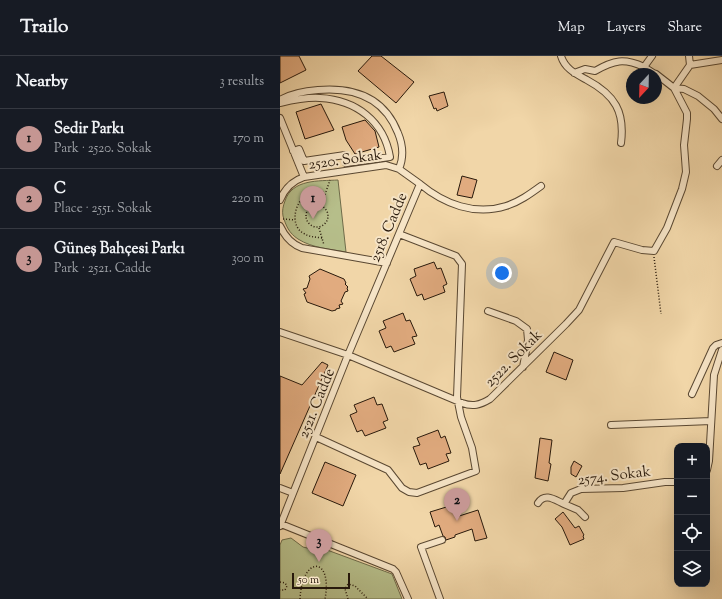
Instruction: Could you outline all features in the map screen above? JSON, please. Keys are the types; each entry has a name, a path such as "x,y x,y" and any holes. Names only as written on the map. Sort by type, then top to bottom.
{"street":[{"path":"561,56 562,62 574,73 594,84 615,103 621,117 621,143"},
{"path":"574,73 586,68 595,71 610,64 626,61 644,67 652,56"},
{"path":"674,88 690,65 689,56"},
{"path":"690,65 721,61"},
{"path":"654,251 667,228 682,189 686,172 684,145 687,126 687,113 674,88 662,79"},
{"path":"674,88 684,89 698,96 714,109 722,119"},
{"name":"2518. Cadde","path":"280,100 296,93 330,89 352,91 362,95 382,108 390,117 396,127 402,146 402,158 399,168 420,184 348,355"},
{"path":"280,103 299,99 319,98 338,101 360,110 379,127 390,158 346,163 345,155 304,161 299,149 293,151"},
{"path":"280,118 304,177"},
{"path":"717,166 722,160"},
{"name":"2520. Sokak","path":"280,200 292,182 304,177 386,165 399,168"},
{"path":"420,184 430,193 450,202 468,209 481,210 506,206 528,195 541,186"},
{"path":"280,226 285,237 296,246 387,263"},
{"path":"316,437 388,470 400,486 409,492 417,493 476,471 472,448 461,417 458,401 457,384 462,264 456,256 399,234"},
{"name":"2522. Sokak","path":"348,355 458,401 474,406 484,403 494,396 579,310 614,242 635,248 654,251"},
{"path":"488,311 516,321 527,329 528,340 523,367"},
{"path":"280,332 348,355"},
{"path":"692,394 712,348 722,343"},
{"path":"709,443 714,375 722,350"},
{"name":"2521. Cadde","path":"280,525 348,355"},
{"path":"611,425 711,421"},
{"name":"2574. Sokak","path":"538,503 546,497 564,504 571,493 581,489 623,488 674,482"},
{"path":"280,488 293,493"},
{"path":"564,504 578,510 586,517"},
{"path":"280,525 393,569 396,572 408,599"},
{"path":"440,599 421,547 442,540"}],"path":[{"path":"321,206 333,173"},
{"path":"322,238 303,233 297,228 295,220 298,205 304,197 314,192 325,192"},
{"path":"316,204 325,207 329,215 327,223 319,228 310,225 306,217 308,209 316,204"},
{"path":"280,219 295,220"},
{"path":"319,228 325,252"},
{"path":"654,251 661,314"},
{"path":"300,599 302,582 308,570 314,566 318,566 321,568 326,584 325,599"},
{"path":"280,582 284,582 287,585 286,589 281,591"},
{"path":"348,599 345,589 348,584 355,586 368,599"}],"green space":[{"path":"338,180 346,252 315,246 298,239 288,229 283,214 285,201 289,194 300,185 315,181"},
{"path":"291,538 303,547 315,550 319,547 392,574 402,599 280,599 280,545 282,540"}],"building":[{"path":"280,56 299,56 306,70 280,83"},
{"path":"372,56 381,56 414,82 396,103 358,71"},
{"path":"444,92 448,106 437,111 436,108 434,109 429,96"},
{"path":"321,104 334,130 305,139 296,112"},
{"path":"365,120 375,131 379,147 355,154 346,140 342,127"},
{"path":"462,176 477,180 472,198 457,195"},
{"path":"434,262 437,269 441,268 447,284 443,286 445,292 424,300 422,294 417,296 410,279 416,276 414,269"},
{"path":"320,269 344,279 345,284 348,287 348,291 345,292 341,301 343,304 339,305 340,308 336,310 332,311 307,302 304,294 306,293 303,289 307,288 310,279 309,276"},
{"path":"403,313 406,321 410,320 417,336 412,337 415,344 394,352 391,346 386,348 379,331 386,328 383,321"},
{"path":"554,352 573,360 566,380 546,372"},
{"path":"322,362 328,365 280,474 280,376 302,385"},
{"path":"374,397 377,405 382,404 388,420 383,422 386,428 365,436 362,430 357,432 350,415 357,412 354,405"},
{"path":"438,430 441,438 445,436 451,453 446,454 449,461 428,469 426,463 420,465 413,447 420,445 417,438"},
{"path":"540,438 552,440 549,463 551,464 548,481 535,478"},
{"path":"574,461 582,466 576,477 571,474 571,467"},
{"path":"325,462 356,475 343,506 312,493"},
{"path":"453,505 456,517 478,510 487,538 475,541 472,529 446,540 439,525 435,527 430,512"},
{"path":"563,512 575,528 579,526 584,535 584,539 570,545 562,527 555,519"}],"place":[{"name":"Sedir Parkı","path":"313,219"},
{"name":"C","path":"457,521"},
{"name":"Güneş Bahçesi Parkı","path":"319,562"}]}
